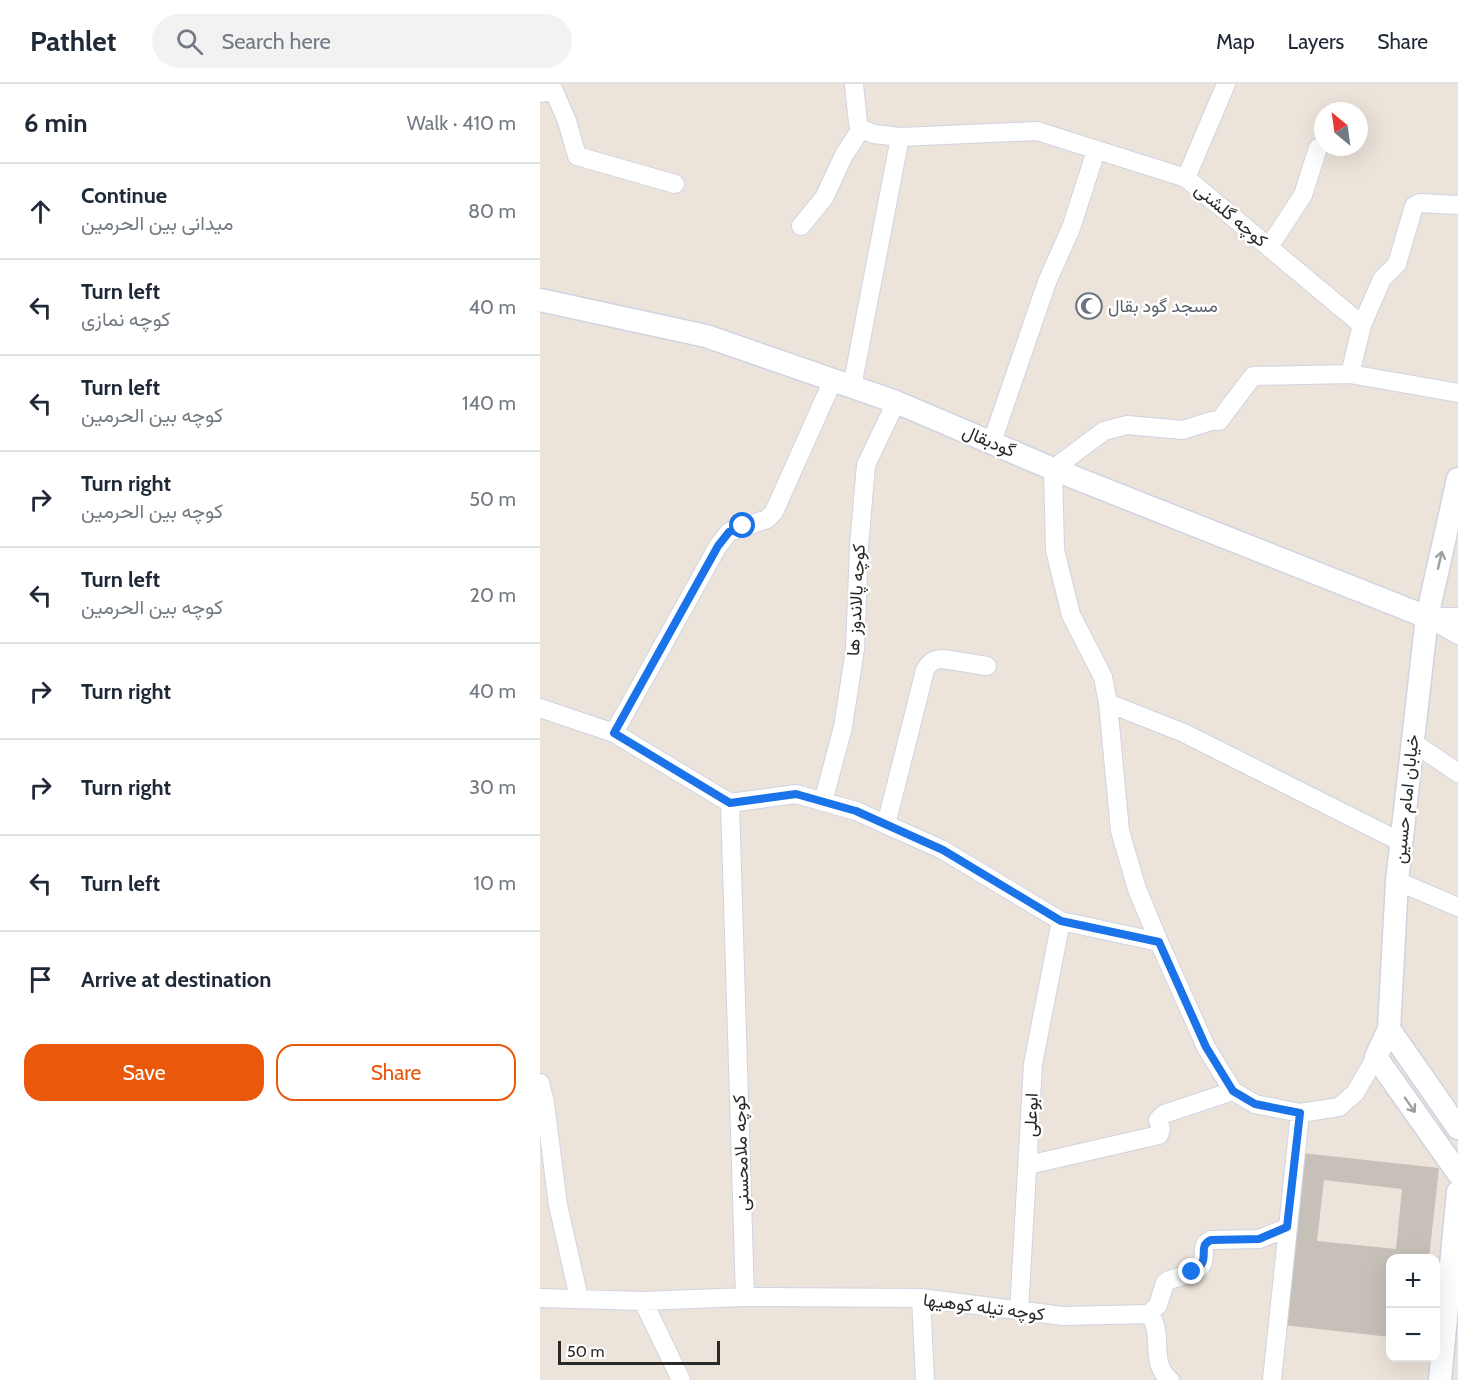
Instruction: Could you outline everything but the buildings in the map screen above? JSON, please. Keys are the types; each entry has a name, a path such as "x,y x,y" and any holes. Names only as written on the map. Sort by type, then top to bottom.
{"street":[{"path":"801,226 824,198 844,155 861,129 858,123 854,84"},
{"path":"1186,178 1226,84"},
{"path":"540,93 554,92 567,121 578,156 675,184"},
{"name":"کوچه گلشنی","path":"861,129 874,134 900,137 1037,131 1186,178 1362,325"},
{"path":"614,733 718,546 729,532 767,519 774,512 842,383 900,137"},
{"path":"992,442 1047,282 1071,228 1096,151"},
{"path":"1269,247 1304,195 1316,156"},
{"path":"1350,374 1362,325 1382,279 1397,264 1414,206 1420,203 1458,205"},
{"name":"گودبقال","path":"540,300 706,336 896,402 1053,469 1427,617"},
{"path":"1272,1380 1300,1113 1255,1104 1233,1091 1206,1047 1137,889 1120,831 1108,703 1103,677 1071,615 1055,550 1053,469 1104,431 1127,425 1183,430 1211,421 1219,421 1252,376 1350,374 1458,393"},
{"name":"کوچه پالاندوز ها","path":"823,802 843,727 855,649 859,546 866,465 896,402"},
{"name":"خیابان امام حسین","path":"1300,1113 1339,1107 1355,1093 1389,1029 1397,881 1411,741 1427,617 1458,479"},
{"path":"1427,617 1458,617"},
{"path":"1427,617 1458,635"},
{"path":"886,825 925,670 929,663 936,659 943,659 987,666"},
{"path":"1108,703 1184,733 1401,842"},
{"path":"540,708 614,733 730,803 796,794 856,811 943,850 1061,921 1159,942"},
{"path":"1411,741 1458,773"},
{"name":"کوچه ملامحسنی","path":"730,803 746,1298"},
{"path":"1397,881 1458,907"},
{"name":"ابوعلی","path":"1019,1311 1033,1064 1061,921"},
{"path":"1389,1029 1458,1128"},
{"path":"1376,1057 1458,1173"},
{"path":"540,1083 545,1103 558,1205 579,1298"},
{"path":"1028,1165 1159,1135 1161,1129 1158,1120 1164,1114 1233,1091"},
{"path":"1440,1380 1458,1192"},
{"path":"1170,1380 1158,1361 1154,1322 1149,1314 1158,1305 1166,1283 1200,1268 1204,1262 1206,1242 1259,1239 1287,1227"},
{"path":"540,1298 643,1301 746,1298"},
{"name":"کوچه تیله کوهیها","path":"746,1298 921,1298 1063,1316 1149,1314"},
{"path":"921,1298 926,1380"},
{"path":"643,1301 681,1380"}],"place":[{"name":"مسجد گود بقال","path":"1089,306"}],"route":[{"path":"743,526 729,532 718,546 614,733 730,803 796,794 856,811 943,850 1061,921 1159,942 1206,1047 1233,1091 1255,1104 1300,1113 1287,1227 1259,1239 1206,1242 1204,1262 1200,1268 1192,1272"}]}
